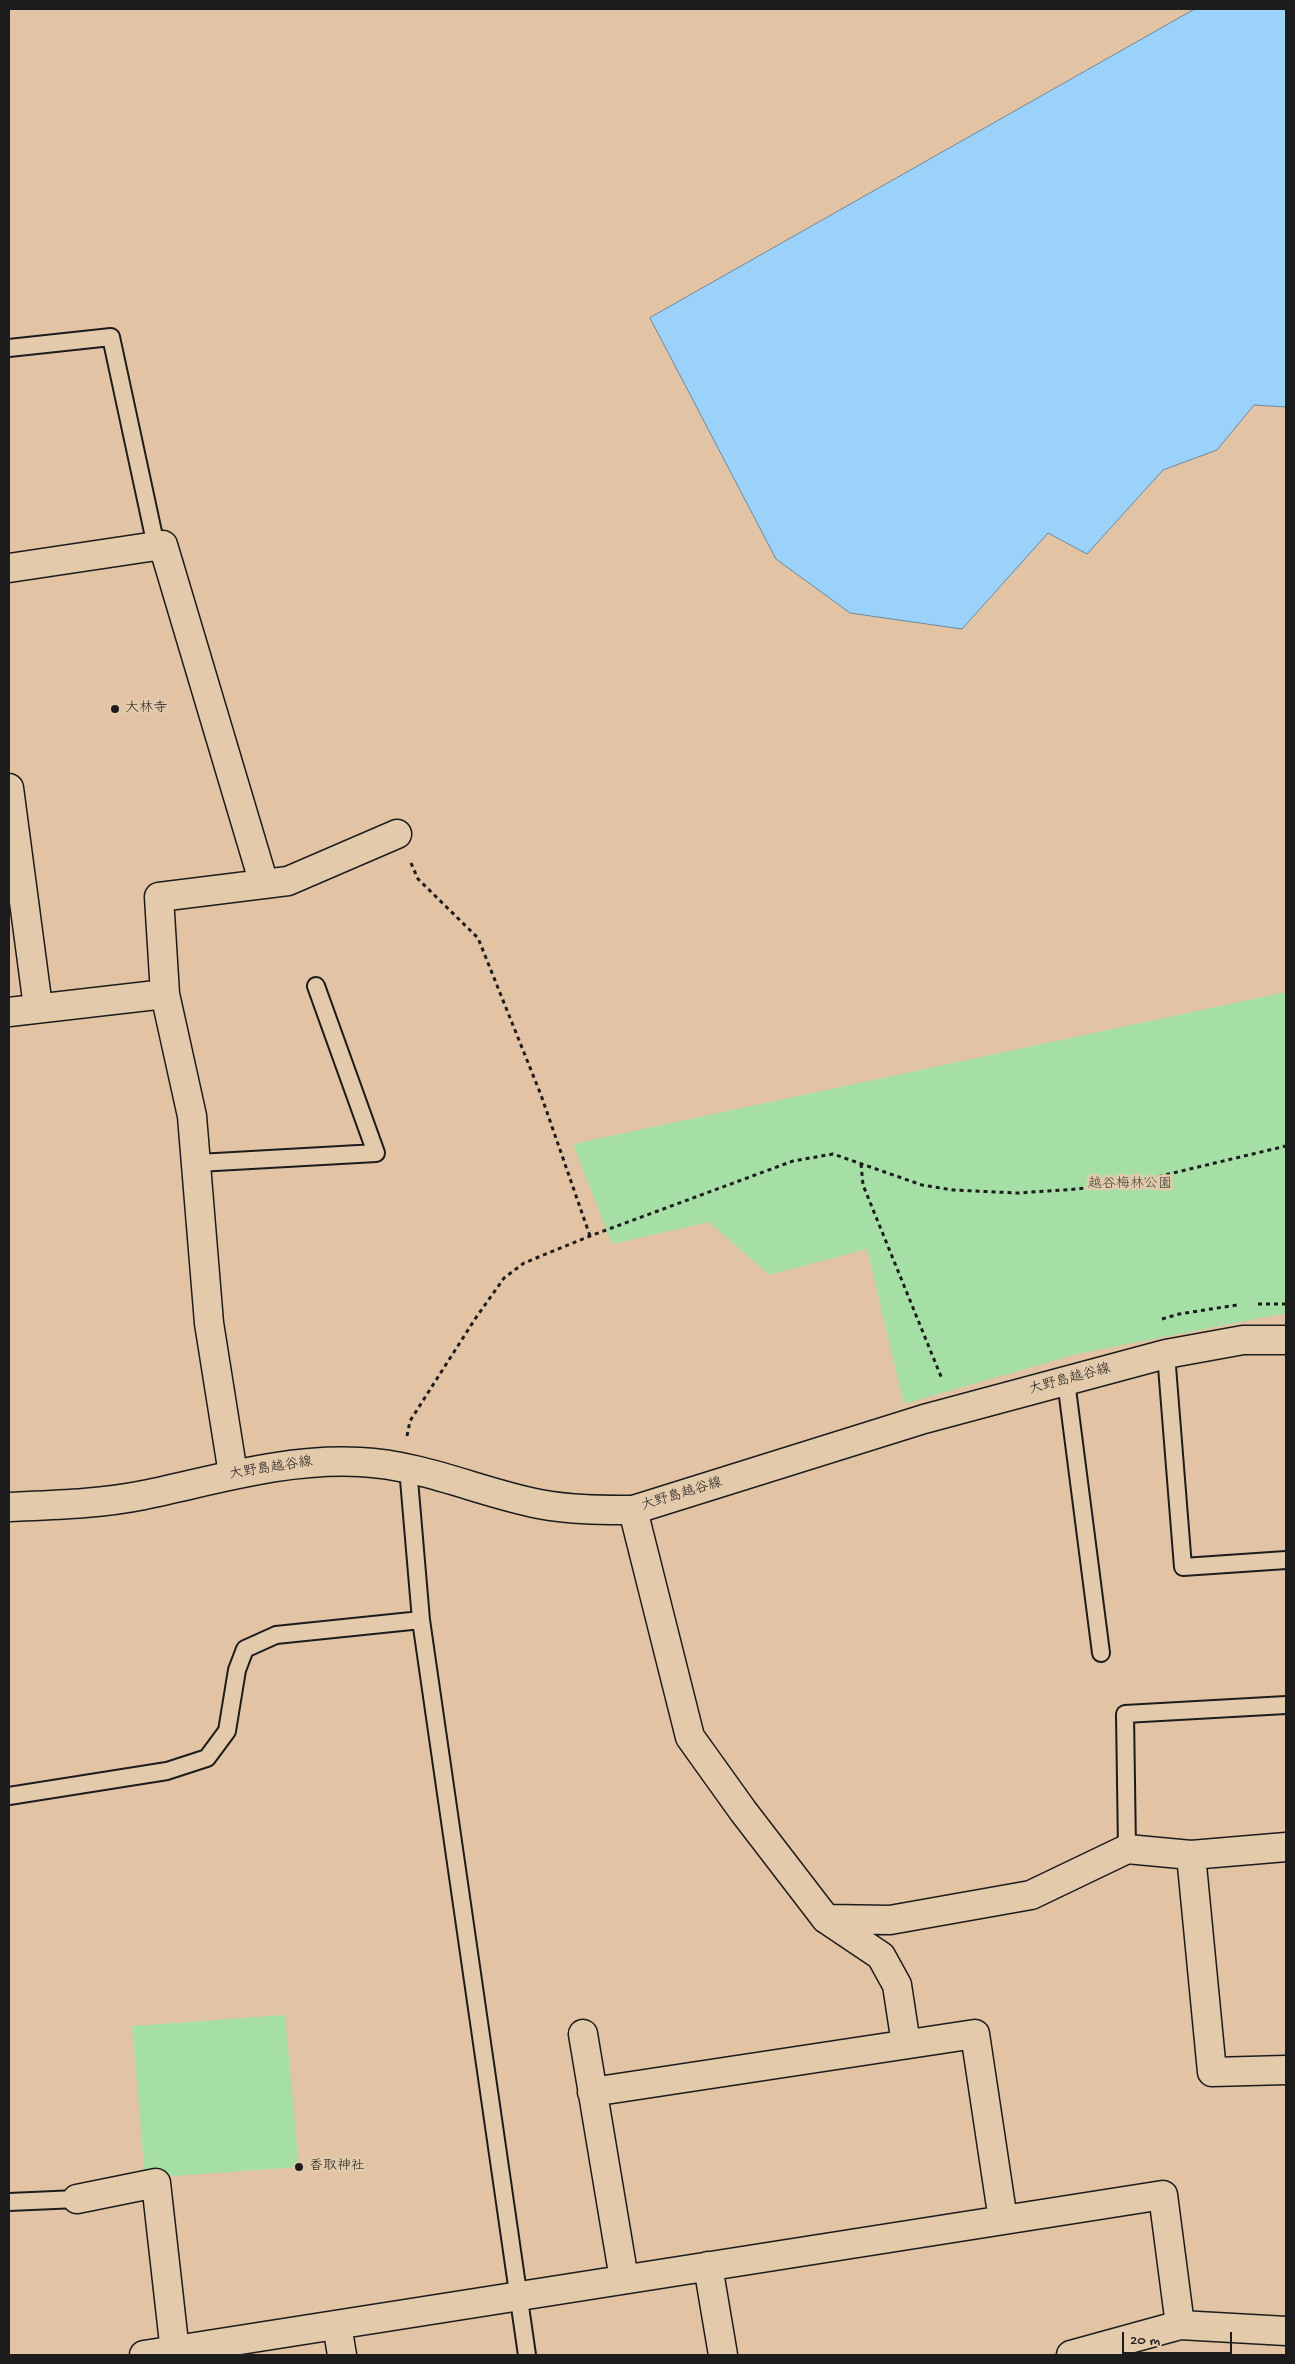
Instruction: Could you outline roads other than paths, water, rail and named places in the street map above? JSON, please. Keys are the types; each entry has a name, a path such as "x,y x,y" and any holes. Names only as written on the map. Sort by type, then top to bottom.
{"street":[{"path":"9,568 163,546 264,884"},
{"path":"9,788 38,1007"},
{"path":"233,1474 209,1323 198,1163 192,1116 165,994 159,896 288,881 398,834"},
{"path":"9,1012 38,1007 165,994"},
{"name":"大野島越谷線","path":"9,1507 84,1503 142,1495 233,1474 308,1461 361,1462 408,1468 450,1478 538,1504 586,1510 633,1510 909,1424 1166,1354 1243,1340 1286,1340"},
{"path":"633,1510 690,1737 742,1812 826,1919 881,1956 897,1985 906,2044"},
{"path":"826,1919 890,1920 1031,1895 1127,1849 1191,1855 1286,1847"},
{"path":"1191,1855 1212,2072 1286,2070"},
{"path":"583,2034 624,2279"},
{"path":"592,2092 976,2034 1003,2220"},
{"path":"77,2199 156,2183 175,2352"},
{"path":"144,2355 175,2352 517,2295 1163,2195 1180,2324"},
{"path":"708,2266 723,2355"},
{"path":"1070,2355 1180,2324 1286,2331"},
{"path":"337,2325 342,2355"}],"lane":[{"path":"9,348 111,337 156,546"},
{"path":"198,1163 376,1153 316,986"},
{"path":"1166,1354 1183,1566 1286,1560"},
{"path":"1066,1381 1101,1653"},
{"path":"408,1468 421,1620 517,2295 528,2355"},
{"path":"9,1796 167,1771 207,1758 227,1731 237,1670 245,1649 276,1635 421,1620"},
{"path":"1127,1849 1125,1714 1286,1705"},
{"path":"9,2202 77,2199"}],"water":[{"path":"1195,9 1286,9 1286,407 1254,405 1217,450 1163,470 1087,554 1048,533 962,629 850,613 776,559 650,318"}],"place":[{"name":"大林寺","path":"115,709"},
{"name":"香取神社","path":"299,2167"}],"park label":[{"name":"越谷梅林公園","path":"1130,1185"}]}
